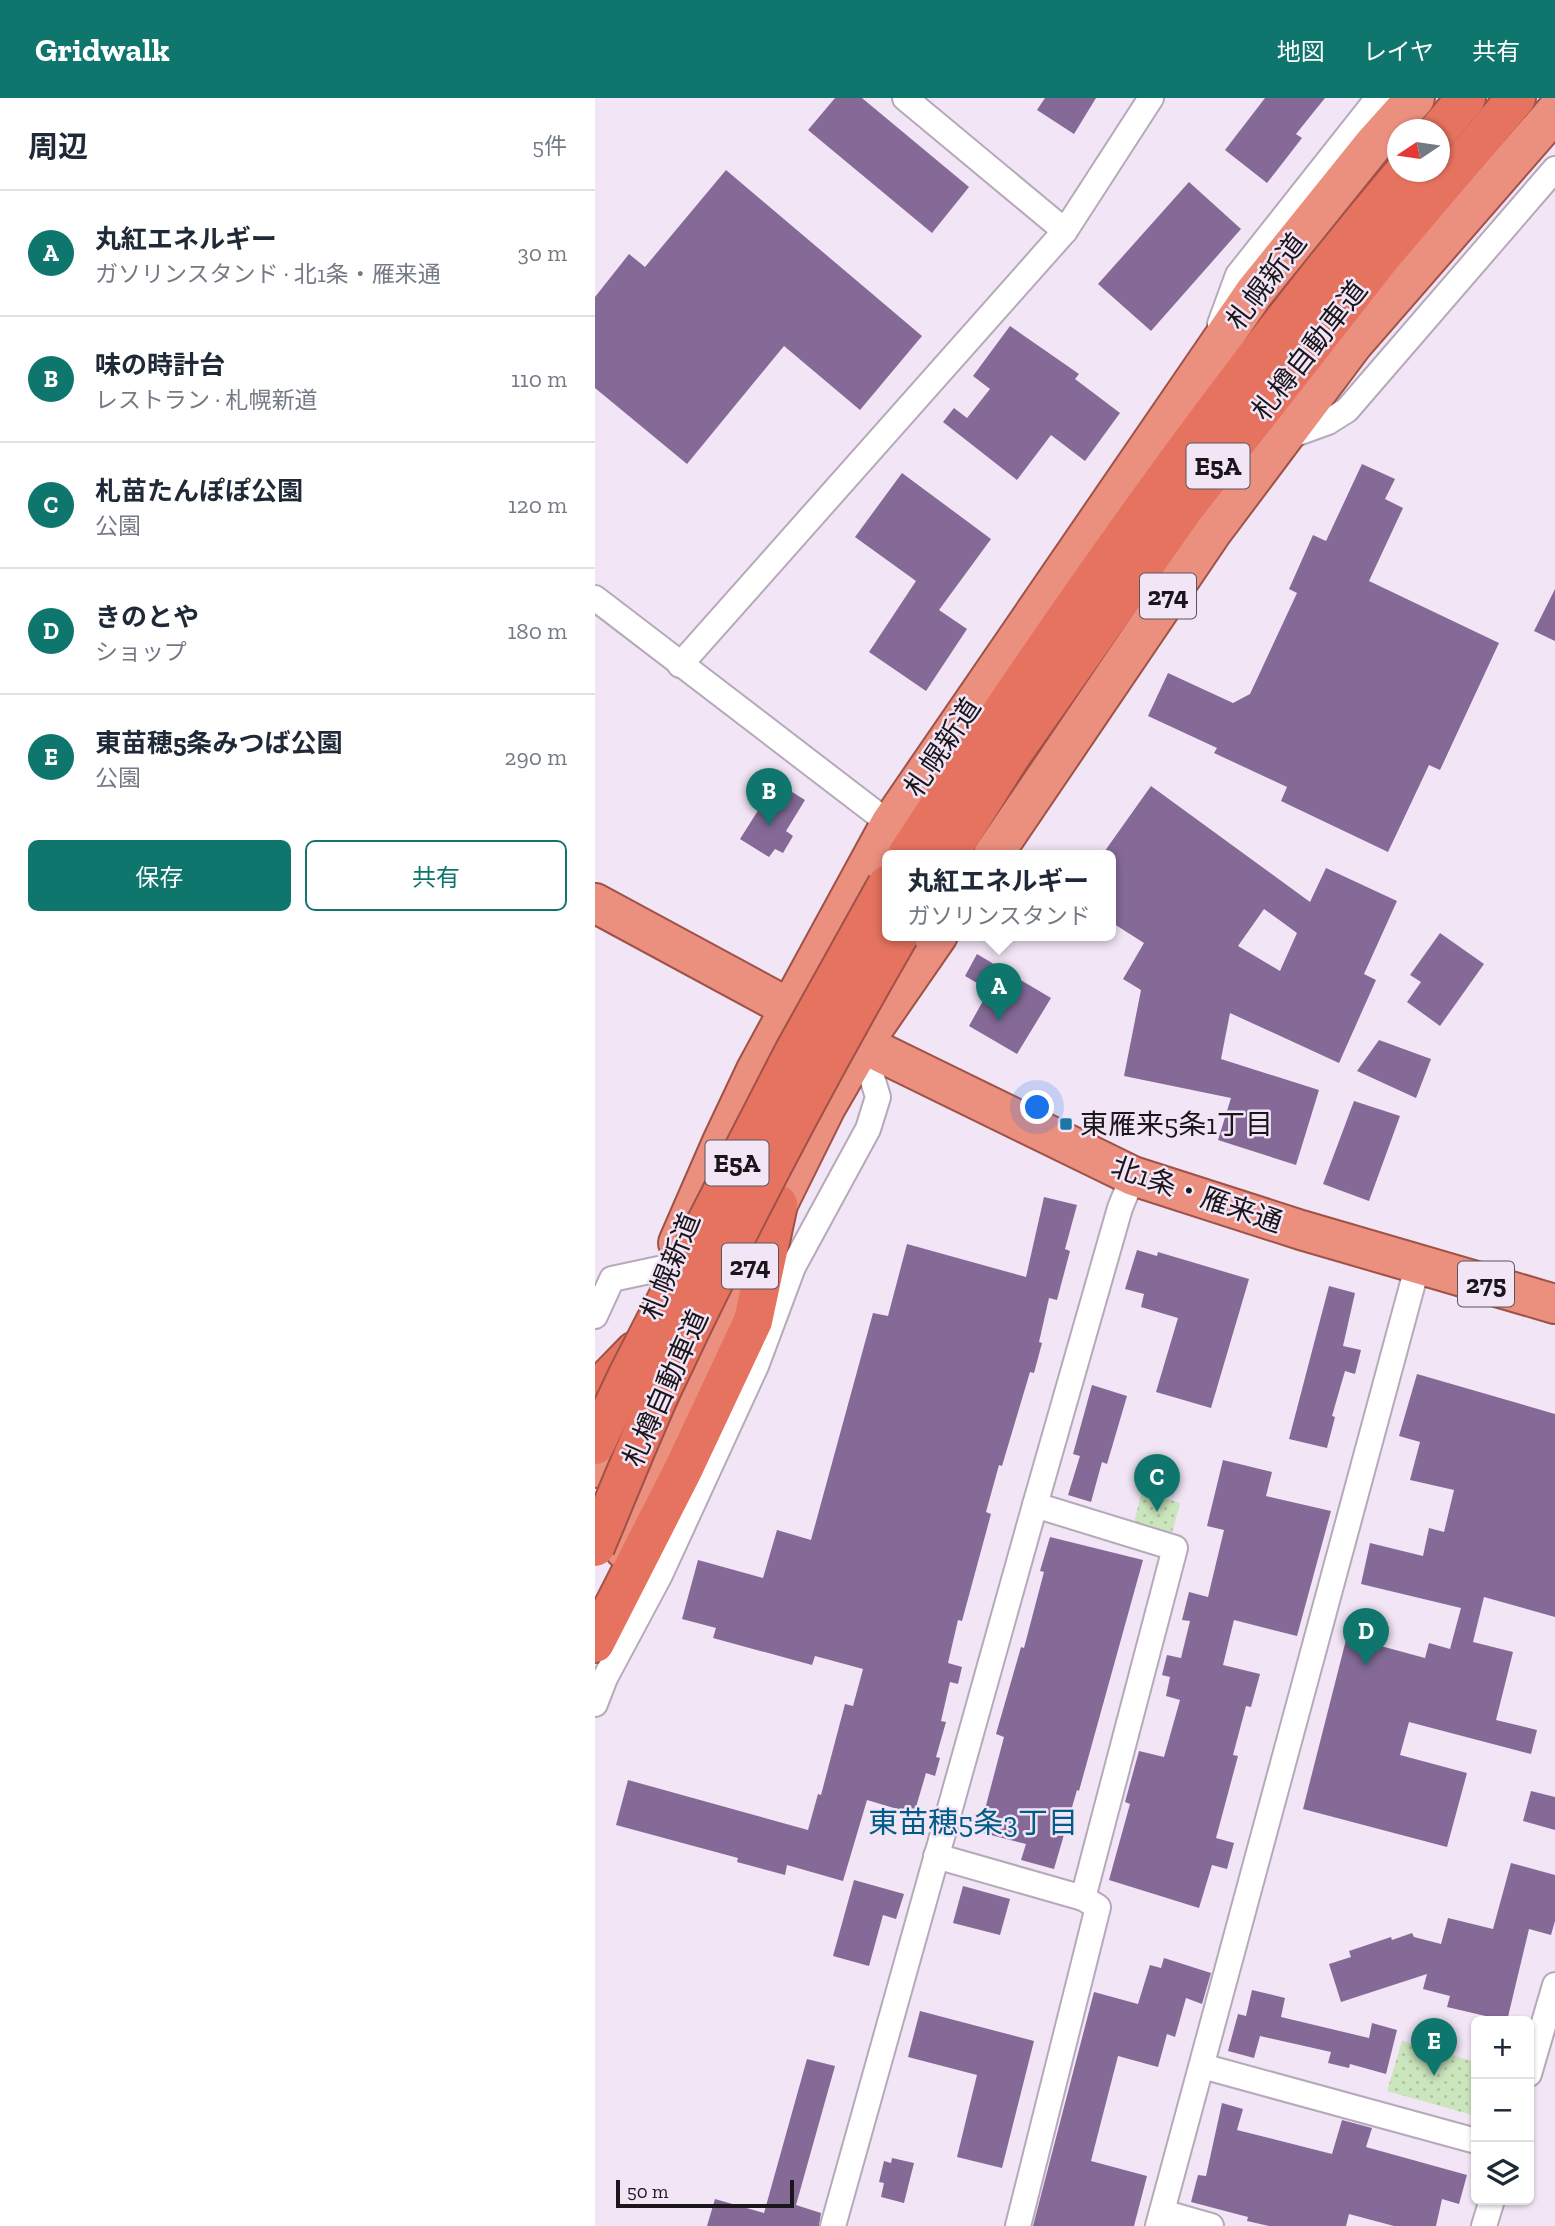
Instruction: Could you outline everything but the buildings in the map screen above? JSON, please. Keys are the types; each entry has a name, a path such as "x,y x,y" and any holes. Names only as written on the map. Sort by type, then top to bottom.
{"highway":[{"name":"札幌新道","path":"898,839 1205,364 1254,293 1373,145 1415,98"},
{"path":"1448,119 1466,98"},
{"name":"札樽自動車道","path":"951,850 1010,757 1183,510 1381,257 1516,98"},
{"name":"274","path":"995,850 1212,532 1353,344 1555,112"},
{"name":"札樽自動車道","path":"898,839 979,744 1181,456 1351,234 1395,182"},
{"name":"札幌新道","path":"595,1468 635,1351 722,1142 789,1008 882,864"},
{"name":"札樽自動車道","path":"595,1445 628,1374 793,1052 882,894"},
{"name":"北1条・雁来通","path":"595,903 789,1008 1133,1176 1301,1230 1555,1304"},
{"name":"札樽自動車道","path":"595,1547 660,1393 742,1224 830,1054 896,941"},
{"name":"274","path":"595,1615 778,1204 826,1107 862,1045 934,941"},
{"path":"595,1643 683,1470 753,1321 778,1204"},
{"path":"595,1392 635,1351"}],"street":[{"path":"680,664 1065,231 1151,98"},
{"path":"1205,364 1238,275 1378,98"},
{"path":"918,102 1065,231"},
{"path":"1282,438 1328,422 1347,410 1555,169"},
{"path":"595,598 898,839"},
{"path":"595,1704 605,1678 660,1575 756,1366 793,1267 868,1129 879,1097 862,1045"},
{"path":"833,2226 1035,1505 1120,1208 1133,1176"},
{"path":"1211,2226 1160,2219 1417,1264"},
{"path":"595,1316 612,1279 668,1267"},
{"path":"1035,1505 1175,1548 1083,1898"},
{"path":"936,1856 1083,1898 1098,1907 1018,2226"},
{"path":"1534,2057 1555,1985"},
{"path":"1202,2066 1471,2140"},
{"path":"1484,2226 1490,2205"}],"green space":[{"path":"1142,1491 1180,1503 1172,1533 1134,1522"},
{"path":"1402,2041 1471,2061 1471,2115 1387,2091"}],"place":[{"name":"味の時計台","path":"769,826"},
{"name":"丸紅エネルギー","path":"999,1021"},
{"name":"東雁来5条1丁目","path":"1066,1124"},
{"name":"札苗たんぽぽ公園","path":"1157,1512"},
{"name":"きのとや","path":"1366,1666"},
{"name":"東苗穂5条みつば公園","path":"1434,2076"}],"district":[{"name":"東苗穂5条3丁目","path":"973,1823"}]}
